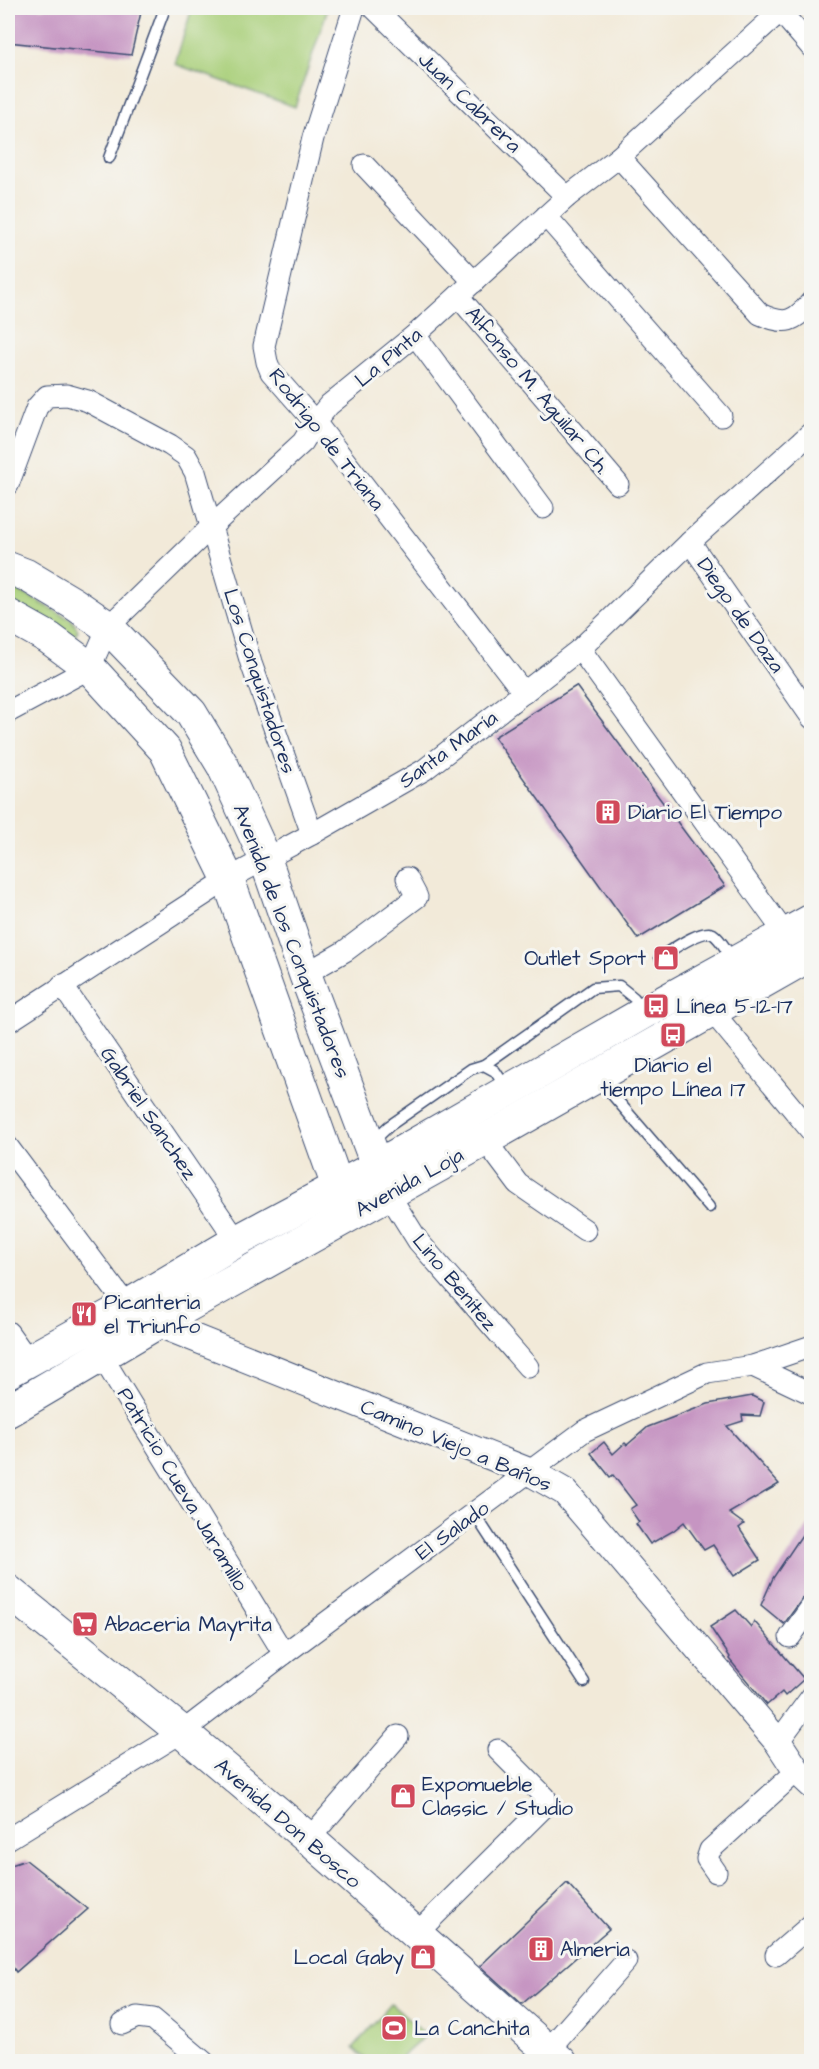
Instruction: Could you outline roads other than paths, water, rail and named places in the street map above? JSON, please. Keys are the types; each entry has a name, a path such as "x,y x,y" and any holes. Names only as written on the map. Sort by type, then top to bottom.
{"main road":[{"name":"Avenida de los Conquistadores","path":"8,568 26,575 108,627 191,713 223,766 265,858 304,974 378,1168"},
{"name":"Avenida de los Conquistadores","path":"8,615 49,638 90,668 165,750 228,879 348,1216"},
{"name":"Avenida Loja","path":"18,1366 127,1306 237,1241 378,1168 508,1090 798,927"},
{"name":"Avenida Loja","path":"8,1411 101,1355 348,1216 378,1168 485,1140 808,957"},
{"name":"Avenida Don Bosco","path":"8,1592 182,1732 309,1839 548,2058"}],"street":[{"name":"Rodrigo de Triana","path":"354,8 313,138 264,346 267,362 271,372 315,422 524,693"},
{"name":"Juan Cabrera","path":"374,8 567,197"},
{"name":"La Pinta","path":"90,668 108,627 303,442 329,405 415,335 567,197 619,157 782,9"},
{"path":"782,9 812,48"},
{"path":"619,157 760,314 777,321 787,322 800,315 812,301"},
{"name":"Alfonso M. Aguilar Ch.","path":"364,165 466,289 618,484"},
{"path":"546,216 721,417"},
{"path":"415,335 543,508"},
{"name":"Los Conquistadores","path":"8,485 37,407 47,396 67,394 88,401 186,456 195,472 251,663 312,834"},
{"name":"Santa María","path":"8,1022 228,879 424,771 580,649 690,542 812,432"},
{"name":"Diego de Daza","path":"690,542 812,718"},
{"path":"580,649 798,927 808,957"},
{"path":"8,712 90,668"},
{"path":"304,974 345,951 417,897 407,878"},
{"name":"Gabriel Sanchez","path":"62,985 237,1241"},
{"path":"711,1010 812,1132"},
{"path":"485,1140 518,1184 585,1230"},
{"path":"8,1147 127,1306"},
{"name":"Lino Benítez","path":"378,1168 418,1241 528,1366"},
{"name":"Camino Viejo a Baños","path":"127,1306 157,1323 530,1473 565,1492 778,1742 804,1778"},
{"path":"8,1332 18,1366"},
{"name":"El Salado","path":"8,1839 182,1732 584,1431 707,1373 753,1365 812,1346"},
{"name":"Patricio Cueva Jaramillo","path":"101,1355 284,1654"},
{"path":"753,1365 812,1394"},
{"path":"790,1637 812,1606"},
{"path":"778,1742 812,1696"},
{"path":"309,1839 398,1736"},
{"path":"415,1935 543,1808 545,1797 498,1750"},
{"path":"716,1872 707,1859 710,1850 804,1778"},
{"path":"776,1954 812,1924"},
{"path":"548,2058 626,1961"},
{"path":"122,2024 137,2017 153,2019 204,2061"}],"lane":[{"path":"110,158 165,8"},
{"path":"660,957 694,937 708,933 715,935 735,961"},
{"path":"378,1168 389,1126 471,1069 484,1065 593,988 619,986 634,998 645,1012"},
{"path":"484,1065 495,1071 508,1090"},
{"path":"596,1076 709,1207"},
{"path":"474,1514 584,1683"}],"place":[{"name":"Diario El Tiempo","path":"608,812"},
{"name":"Outlet Sport","path":"666,958"},
{"name":"Línea 5-12-17","path":"656,1006"},
{"name":"Diario el tiempo Línea 17","path":"673,1035"},
{"name":"Picanteria el Triunfo","path":"84,1314"},
{"name":"Abaceria Mayrita","path":"85,1624"},
{"name":"Expomueble Classic / Studio","path":"403,1796"},
{"name":"Almeria","path":"541,1949"},
{"name":"Local Gaby","path":"423,1957"},
{"name":"La Canchita","path":"394,2028"}]}
